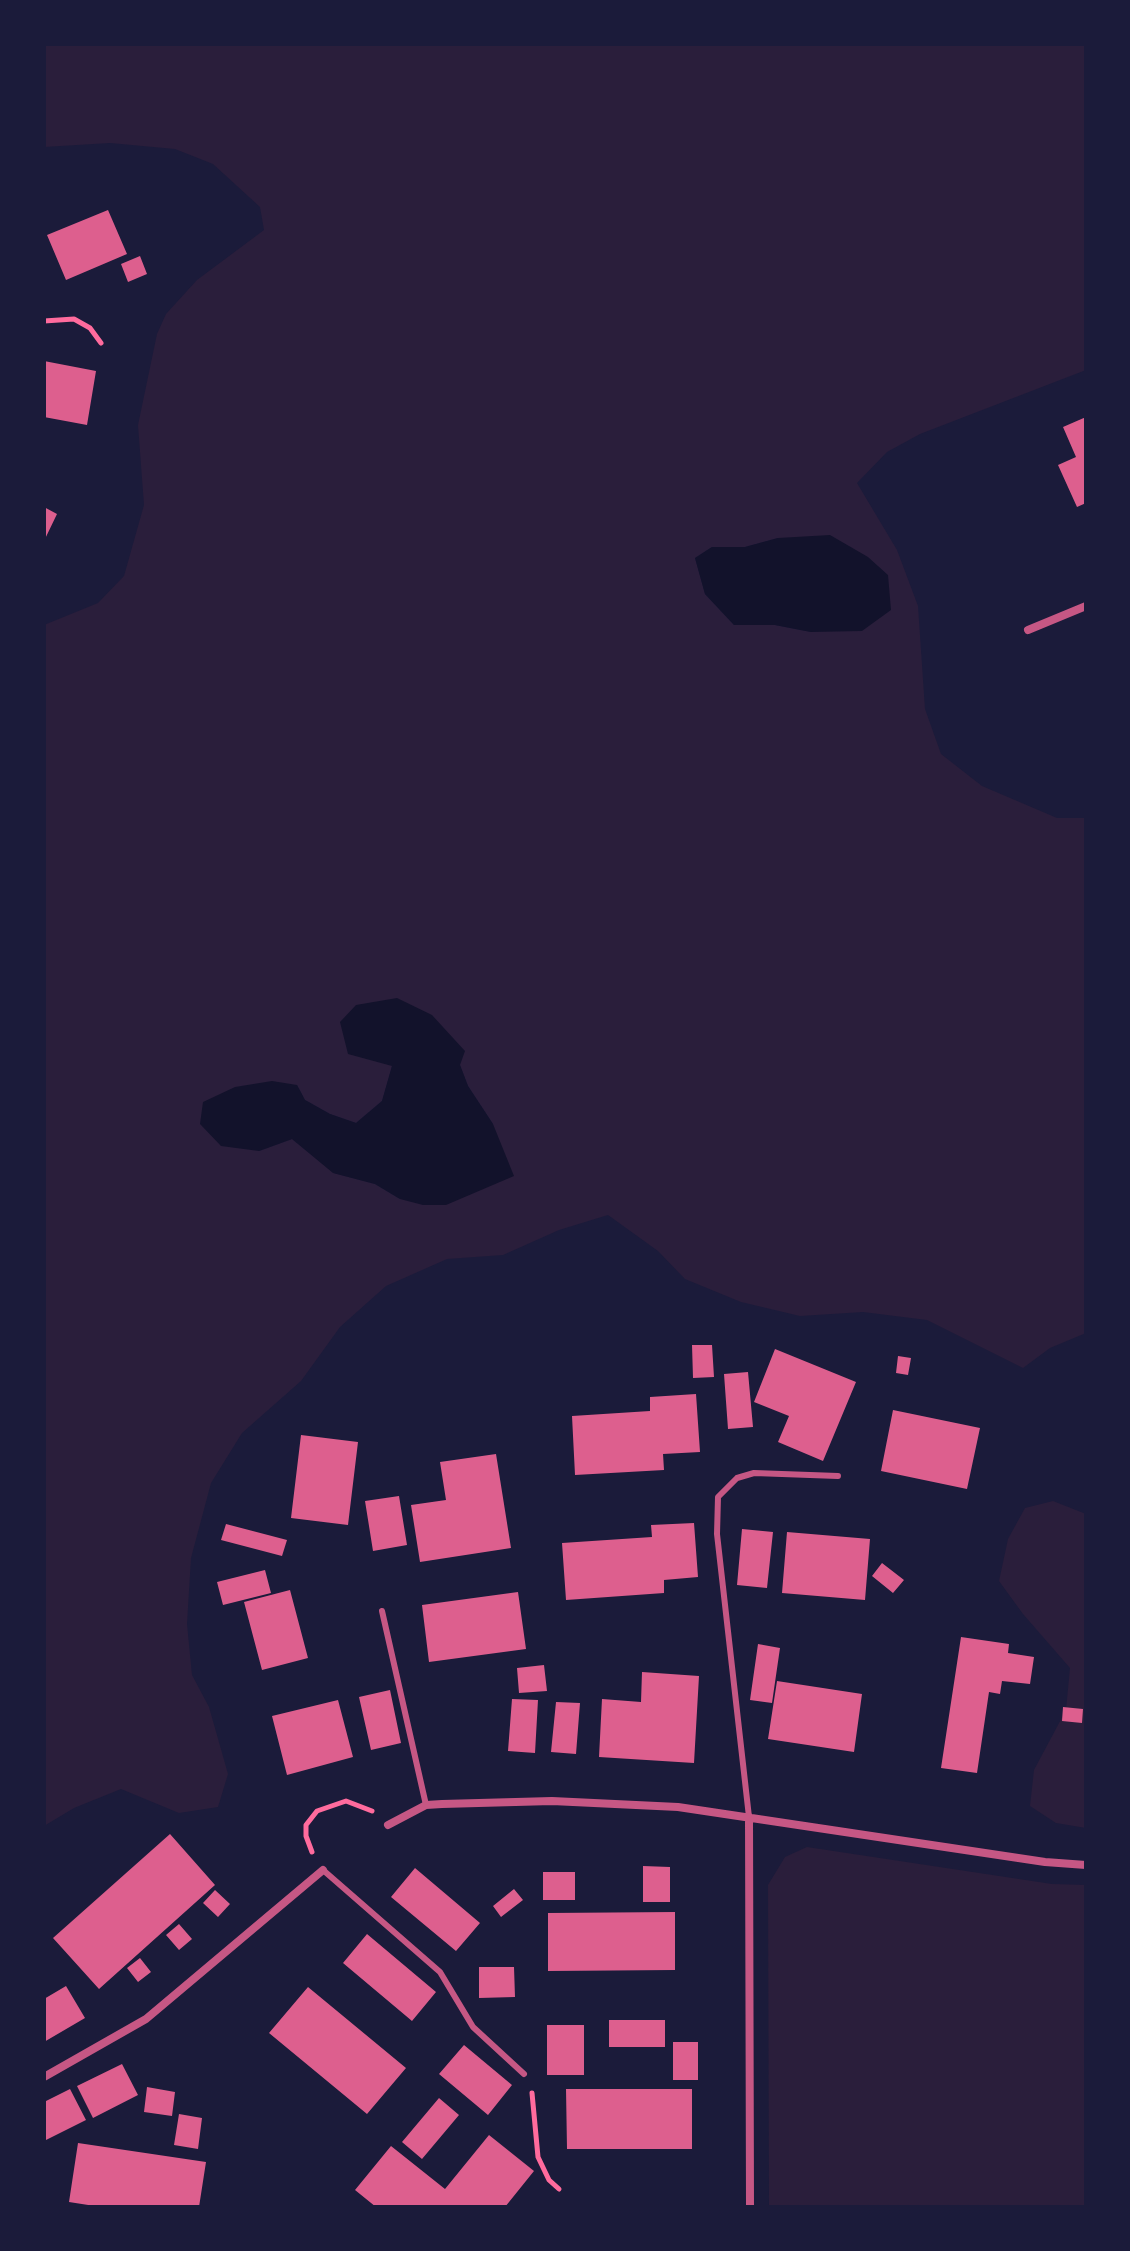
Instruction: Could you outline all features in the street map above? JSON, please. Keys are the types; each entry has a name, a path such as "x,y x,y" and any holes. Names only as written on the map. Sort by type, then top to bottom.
{"street":[{"path":"1028,630 1086,606"},
{"path":"388,1825 426,1805 552,1801 678,1807 1045,1862 1086,1865"},
{"path":"749,1817 750,2207"},
{"path":"44,2077 96,2051 146,2019 323,1870"}],"lane":[{"path":"749,1817 717,1534 718,1497 737,1478 754,1473 838,1476"},
{"path":"382,1611 426,1805"},
{"path":"323,1870 440,1972 473,2027 524,2074"}],"path":[{"path":"44,321 74,319 90,328 101,343"},
{"path":"323,1870 306,1836 306,1825 317,1811 346,1801 365,1806 388,1825"},
{"path":"524,2074 533,2094 538,2157 549,2180 559,2189"}],"shaded area":[{"path":"44,44 1086,44 1086,370 920,434 887,452 857,483 897,550 918,606 925,709 941,754 982,786 1057,818 1086,818 1086,1333 1050,1348 1023,1368 927,1320 863,1312 800,1316 741,1302 685,1279 658,1251 608,1215 559,1230 503,1255 447,1259 386,1286 340,1327 301,1381 242,1433 211,1483 191,1558 187,1624 192,1675 209,1707 228,1774 218,1807 179,1813 121,1789 74,1808 44,1826 44,625 98,603 124,576 144,505 138,425 157,334 166,314 197,280 264,230 260,207 213,164 175,149 110,143 44,147","holes":["778,538 811,632 775,625 734,625 705,594 695,558 712,547 745,547","460,1065 468,1086 493,1124 400,1199 375,1184 334,1173 292,1139 259,1151 297,1085 305,1100 330,1114 356,1123 382,1101 392,1066"]},
{"path":"830,535 868,557 888,575 891,610 862,631 811,632 775,625 734,625 705,594 695,558 712,547 745,547 778,538"},
{"path":"397,998 432,1015 465,1051 460,1065 468,1086 493,1124 514,1176 446,1205 423,1205 400,1199 375,1184 333,1173 292,1139 259,1151 221,1146 200,1124 203,1102 235,1087 272,1081 297,1085 305,1100 330,1114 356,1123 382,1101 392,1066 348,1054 340,1022 356,1005"},
{"path":"1053,1501 1086,1514 1086,1828 1056,1823 1030,1806 1034,1770 1066,1710 1070,1668 999,1581 1008,1539 1025,1508"},
{"path":"807,1847 1052,1884 1086,1885 1086,2207 769,2207 768,1885 785,1857"}],"building":[{"path":"108,210 127,254 66,280 47,235"},
{"path":"140,256 147,274 128,282 121,264"},
{"path":"44,361 96,371 87,425 44,417"},
{"path":"1086,417 1086,503 1077,507 1058,465 1076,457 1063,427"},
{"path":"44,507 57,514 44,541"},
{"path":"692,1345 712,1345 714,1377 693,1378"},
{"path":"775,1349 856,1382 823,1461 778,1442 789,1416 754,1402"},
{"path":"898,1356 911,1358 908,1375 896,1373"},
{"path":"748,1372 753,1427 728,1429 724,1374"},
{"path":"696,1394 700,1452 663,1454 664,1470 575,1475 572,1416 650,1411 650,1397"},
{"path":"893,1410 980,1428 967,1489 881,1471"},
{"path":"301,1435 358,1442 348,1525 291,1518"},
{"path":"496,1454 511,1548 420,1562 411,1505 446,1500 440,1462"},
{"path":"399,1496 407,1545 373,1551 365,1501"},
{"path":"694,1523 698,1577 664,1580 664,1593 566,1600 562,1543 652,1537 651,1525"},
{"path":"226,1524 287,1540 282,1556 221,1540"},
{"path":"742,1529 773,1532 767,1588 737,1585"},
{"path":"787,1532 870,1539 865,1600 782,1593"},
{"path":"882,1563 904,1580 893,1593 872,1576"},
{"path":"265,1570 271,1593 223,1605 217,1582"},
{"path":"290,1590 308,1658 262,1670 244,1602"},
{"path":"518,1592 526,1649 429,1662 422,1605"},
{"path":"961,1637 1009,1644 1008,1653 1034,1657 1030,1684 1002,1681 1000,1694 989,1692 977,1773 941,1768"},
{"path":"758,1644 780,1648 772,1703 750,1700"},
{"path":"544,1665 547,1691 519,1693 517,1668"},
{"path":"642,1672 699,1676 694,1763 599,1757 602,1699 641,1702"},
{"path":"777,1681 862,1694 854,1752 768,1739"},
{"path":"390,1690 401,1743 371,1750 359,1697"},
{"path":"512,1699 538,1700 535,1753 508,1751"},
{"path":"338,1700 353,1757 287,1775 272,1716"},
{"path":"556,1702 580,1703 576,1754 551,1752"},
{"path":"1063,1707 1083,1709 1082,1723 1062,1721"},
{"path":"170,1834 215,1885 99,1989 53,1938"},
{"path":"643,1866 670,1867 670,1902 643,1902"},
{"path":"415,1868 480,1923 456,1951 391,1897"},
{"path":"543,1872 575,1872 575,1900 543,1900"},
{"path":"514,1889 523,1900 501,1917 493,1906"},
{"path":"215,1890 230,1904 218,1917 203,1903"},
{"path":"675,1912 675,1970 548,1971 548,1913"},
{"path":"179,1924 192,1939 179,1950 166,1935"},
{"path":"367,1934 436,1992 412,2021 343,1963"},
{"path":"140,1958 151,1972 138,1982 127,1968"},
{"path":"479,1967 514,1967 515,1997 479,1998"},
{"path":"66,1986 85,2018 44,2042 44,1999"},
{"path":"308,1987 406,2068 367,2114 269,2033"},
{"path":"609,2020 665,2020 665,2047 609,2047"},
{"path":"547,2025 584,2025 584,2075 547,2075"},
{"path":"673,2042 698,2042 698,2080 673,2080"},
{"path":"464,2045 512,2085 488,2115 439,2074"},
{"path":"122,2064 138,2095 93,2118 77,2086"},
{"path":"147,2087 175,2092 172,2116 144,2112"},
{"path":"70,2089 86,2120 44,2141 44,2102"},
{"path":"566,2089 692,2089 692,2149 567,2149"},
{"path":"439,2098 459,2115 422,2159 402,2142"},
{"path":"179,2114 202,2118 198,2149 174,2145"},
{"path":"489,2135 534,2171 505,2207 376,2207 355,2190 391,2146 445,2189"},
{"path":"78,2143 206,2162 199,2207 101,2207 69,2202"}]}
